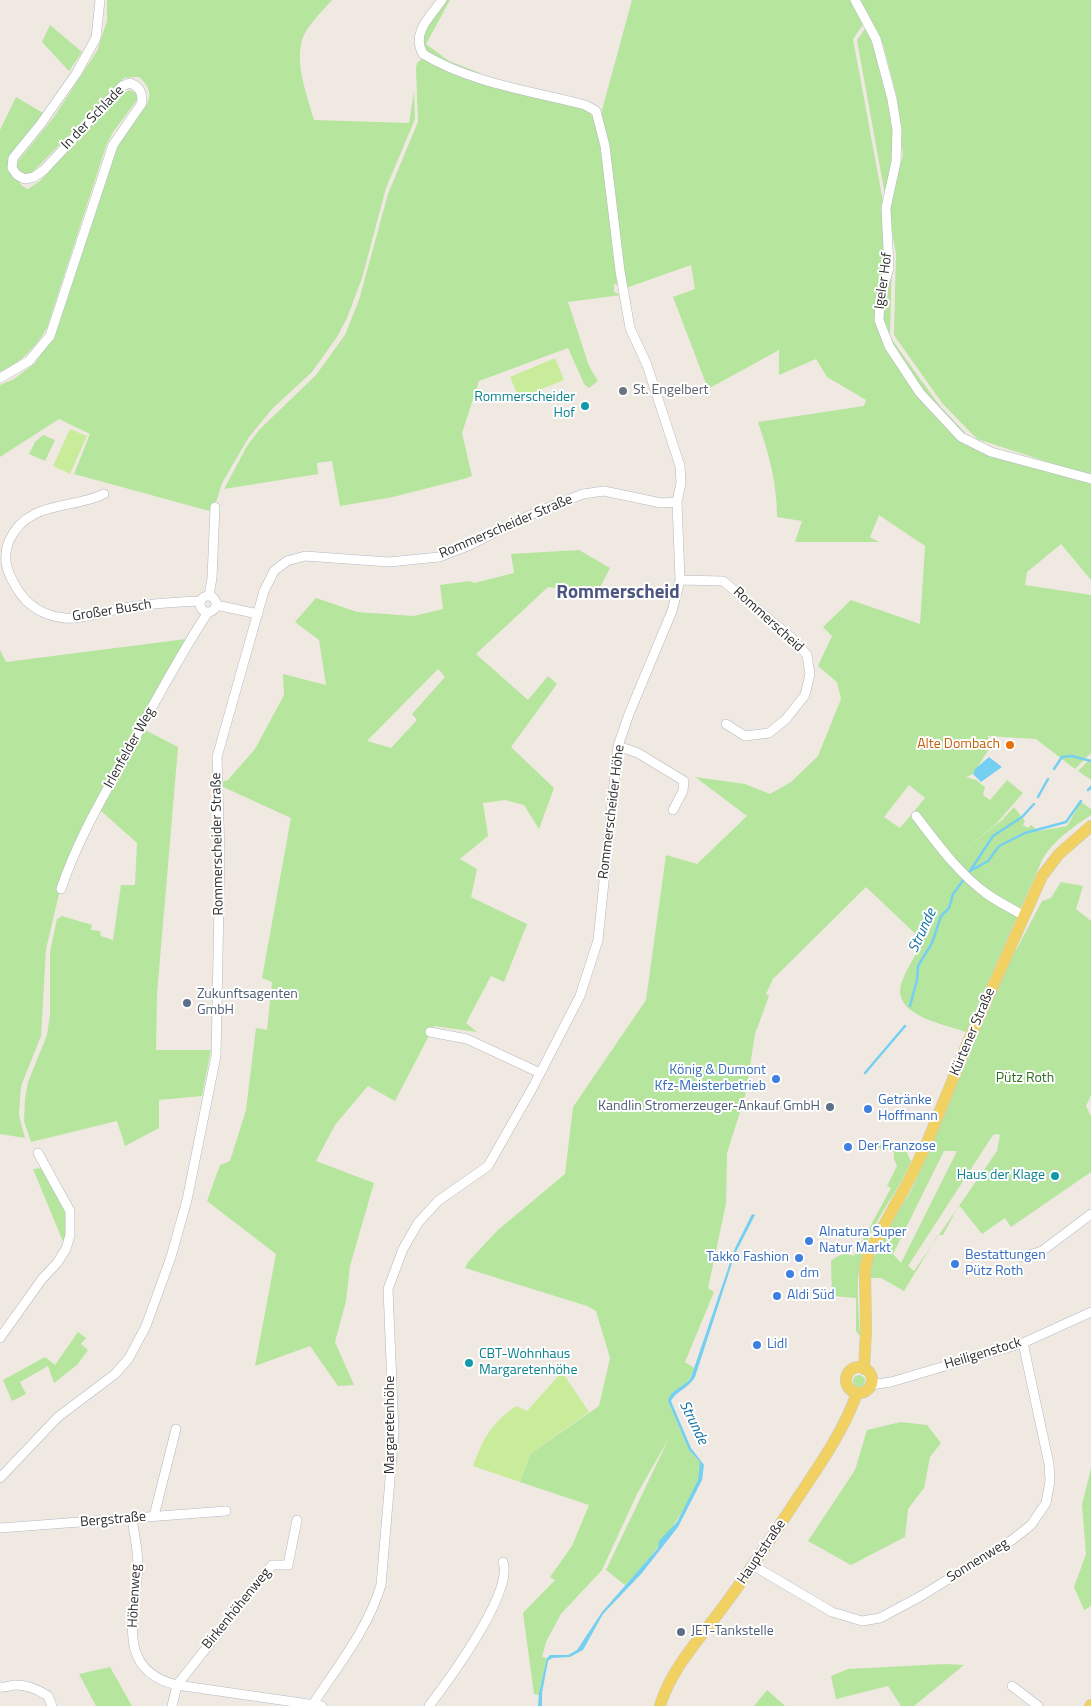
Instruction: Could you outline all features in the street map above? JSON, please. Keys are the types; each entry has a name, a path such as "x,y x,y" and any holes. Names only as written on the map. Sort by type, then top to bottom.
{"main road":[{"name":"Kürtener Straße","path":"864,1369 866,1332 865,1276 869,1252 908,1182 926,1145 1042,876 1059,854 1091,826"},
{"path":"854,1369 864,1369 870,1375 871,1384 865,1392 857,1393 849,1388 847,1376 854,1369"},
{"name":"Hauptstraße","path":"660,1706 663,1696 678,1670 754,1566 837,1436 857,1393"}],"street":[{"name":"In der Schlade","path":"0,378 28,361 50,336 113,145 142,103 142,94 137,86 130,83 122,86 34,178 25,179 17,175 12,168 13,158 40,125 76,74 96,38 100,0"},
{"name":"Rommerscheider Höhe","path":"442,0 420,31 419,47 423,54 439,64 482,79 585,105 596,111 605,146 620,271 627,302 630,328 647,365 678,456 681,483 677,502 680,580 672,611 629,714 618,746 598,940 580,996 488,1166"},
{"name":"Igeler Hof","path":"855,0 876,39 892,99 897,130 896,162 886,208 889,268 880,299 879,320 889,346 920,393 961,437 991,452 1091,479"},
{"name":"Rommerscheider Straße","path":"0,1478 58,1417 115,1374 129,1358 146,1326 171,1257 187,1200 216,1056 220,865 218,757 264,591 274,571 287,561 305,556 389,562 439,557 470,545 530,514 583,494 604,491 661,503 677,502"},
{"name":"Großer Busch","path":"104,494 92,500 62,504 35,512 17,529 6,547 6,565 24,601 41,613 66,618 133,606 205,599"},
{"path":"208,612 202,608 212,578 215,507"},
{"name":"Rommerscheid","path":"680,580 723,581 791,637 807,655 810,674 805,695 786,719 769,733 745,736 726,724"},
{"path":"205,599 213,598 216,605 258,614"},
{"name":"Irlenfelder Weg","path":"61,889 74,852 90,821 178,661 208,612 214,609 216,605"},
{"path":"618,746 638,753 684,781 683,791 673,810"},
{"path":"916,816 954,864 970,880 987,894 1024,916"},
{"path":"430,1032 467,1039 540,1073"},
{"path":"0,1338 42,1279 58,1264 66,1250 70,1235 70,1211 38,1153"},
{"name":"Margaretenhöhe","path":"317,1705 364,1626 375,1604 381,1584 394,1432 388,1289 392,1274 418,1223 438,1201 488,1166"},
{"path":"1022,1257 1042,1251 1091,1214"},
{"name":"Heiligenstock","path":"871,1384 891,1382 1023,1343 1091,1312"},
{"name":"Sonnenweg","path":"754,1566 832,1612 862,1621 871,1620 888,1615 921,1596 1023,1531 1042,1511 1050,1481 1023,1343"},
{"path":"154,1516 176,1429"},
{"name":"Bergstraße","path":"0,1528 226,1511"},
{"name":"Höhenweg","path":"132,1518 138,1564 132,1615 133,1646 144,1666 164,1682 177,1685 317,1705"},
{"name":"Birkenhöhenweg","path":"172,1706 177,1685 272,1565 288,1565 297,1520"},
{"path":"429,1706 459,1667 493,1607 506,1570 503,1562"},
{"path":"0,1687 15,1685 37,1689 48,1696 52,1706"},
{"path":"1012,1686 1038,1706"}],"green space":[{"path":"107,0 332,0 311,24 301,43 300,64 302,76 314,120 409,123 414,92 415,119 386,188 362,278 347,318 337,337 312,372 272,409 249,437 222,483 213,512 74,474 90,434 59,419 0,457 0,385 14,379 35,363 56,332 116,151 126,132 148,102 149,90 139,77 124,78 32,173 27,176 22,175 16,167 18,161 54,117 97,51 107,21"},
{"path":"446,0 450,0 426,44 449,61 480,73 455,69 439,61 422,44 425,29"},
{"path":"632,0 852,0 865,22 853,39 884,207 888,256 877,297 875,318 919,388 880,323 892,255 890,337 939,405 985,454 1091,481 1091,580 1061,544 1027,572 1025,585 1091,595 1091,753 1075,769 1036,739 988,736 989,749 973,774 966,777 976,780 985,787 983,795 990,800 1007,780 1023,793 996,824 959,854 1002,820 1014,807 1025,821 1023,825 1028,828 1031,825 1038,831 1067,826 1081,802 1091,809 1091,815 1071,829 1047,851 966,1032 916,1014 902,1000 900,991 903,980 923,941 866,887 773,979 766,994 769,996 755,1034 745,1097 740,1100 742,1106 727,1153 726,1204 708,1288 714,1292 685,1362 694,1368 685,1384 675,1391 668,1401 689,1450 700,1462 699,1475 684,1509 672,1527 646,1562 625,1585 606,1570 669,1438 637,1494 602,1570 561,1614 546,1642 542,1657 547,1658 539,1695 534,1694 523,1613 555,1580 550,1577 572,1546 589,1505 520,1482 530,1454 599,1406 610,1358 596,1311 587,1306 465,1268 468,1262 498,1230 565,1174 573,1107 646,1000 666,855 697,864 747,816 695,777 745,784 770,794 791,782 818,756 841,699 837,682 818,666 832,636 823,627 851,600 920,624 925,546 879,515 870,537 879,542 795,542 802,521 777,517 776,492 772,469 758,422 864,406 866,400 827,377 816,359 779,375 779,350 708,389 673,297 695,289 691,265 626,288 602,130 602,110","holes":["909,785 925,798 900,828 884,817"]},
{"path":"857,0 1091,0 1091,476 977,439 942,403 894,335 896,254 888,208 903,155 897,98 883,44"},
{"path":"50,25 82,52 69,71 42,42"},
{"path":"867,26 883,70 895,130 896,158 885,195 857,40"},
{"path":"422,59 475,79 586,109 593,118 600,137 620,285 614,284 614,292 621,295 568,302 589,366 598,381 589,388 584,384 568,348 479,381 462,433 472,476 467,478 393,497 340,506 332,461 317,463 318,474 224,489 247,446 260,429 316,375 345,335 359,300 388,194 418,122 416,68 417,63"},
{"path":"130,90 137,94 137,100 113,132 106,146 47,328 27,354 15,364 0,372 0,130 16,97 43,113 24,143 16,165 16,175 20,183 28,189 40,181 123,93"},
{"path":"555,358 564,380 519,398 510,377"},
{"path":"70,429 87,436 70,474 53,466"},
{"path":"43,435 55,440 45,461 29,454 35,442"},
{"path":"579,550 610,568 596,595 548,587 476,654 528,700 548,676 557,684 511,747 554,788 539,829 524,805 505,800 483,803 488,836 460,859 477,869 471,897 527,924 504,982 491,976 466,1023 477,1032 434,1026 395,1101 368,1086 335,1125 316,1161 374,1183 350,1266 346,1301 335,1342 354,1385 338,1386 310,1346 255,1366 276,1254 207,1201 220,1165 230,1161 246,1110 256,1028 267,1030 272,982 262,978 291,818 221,786 221,782 228,780 255,749 284,695 283,674 326,685 319,640 295,622 316,598 357,612 414,616 443,609 440,585 470,581 474,583 514,573 511,554","holes":["438,669 445,677 412,714 417,720 391,748 367,741"]},
{"path":"186,639 64,873 46,949 41,1036 21,1086 19,1115 25,1138 0,1134 0,650 6,662"},
{"path":"143,729 178,747 157,994 156,1050 211,1050 202,1096 159,1100 159,1128 125,1146 117,1121 31,1142 24,1121 25,1099 28,1082 47,1035 50,1015 50,952 57,919 62,916 92,925 91,930 100,931 101,936 113,940 121,885 135,885 137,843 100,810"},
{"path":"1091,758 1091,780 1078,771"},
{"name":"Pütz Roth","path":"1061,882 1083,886 1076,909 1091,921 1091,1095 1086,1106 1091,1116 1091,1172 1011,1227 1005,1218 982,1234 959,1205 997,1151 1000,1135 993,1135 908,1266 914,1271 932,1246 904,1291 881,1278 870,1278 871,1264 881,1240 912,1189 996,988 1042,901 1051,898","holes":["944,1151 957,1151 901,1263 893,1254"]},
{"path":"886,1140 905,1149 911,1161 899,1186 877,1222 861,1260 858,1288 860,1336 856,1331 856,1298 832,1296 831,1261 842,1255 854,1256 891,1188 887,1186 897,1166 894,1153 888,1149 882,1151 878,1146 880,1142"},
{"path":"1055,1167 1065,1176 1056,1185 1046,1176"},
{"path":"42,1168 60,1197 68,1218 64,1244 33,1169"},
{"path":"957,1209 943,1235 939,1235"},
{"path":"78,1332 86,1338 81,1344 88,1350 77,1365 54,1383 48,1366 20,1382 26,1394 12,1401 3,1380 45,1357 55,1365"},
{"path":"562,1372 589,1412 530,1454 520,1482 473,1466 489,1432 500,1419 516,1406 527,1411"},
{"path":"857,1375 861,1375 865,1381 861,1387 857,1387 853,1383 853,1379"},
{"path":"901,1422 927,1425 941,1443 930,1457 924,1488 908,1509 905,1537 851,1565 808,1541 855,1470 867,1430"},
{"path":"1091,1468 1091,1606 1084,1610 1074,1587 1086,1554 1082,1505"},
{"path":"945,1664 964,1665 914,1706 901,1706 888,1686 836,1699 831,1676 848,1669"},
{"path":"110,1667 132,1706 96,1706 79,1674"},
{"path":"767,1690 785,1706 754,1706"}],"water":[{"path":"989,757 1002,767 981,782 973,774 975,769"},
{"path":"752,1214 755,1215 735,1254 695,1377 671,1401 691,1448 704,1465 702,1480 678,1527 642,1573 603,1614 583,1650 570,1657 552,1658 548,1661 542,1693 542,1706 538,1706 547,1658 550,1655 568,1655 577,1650 602,1612 658,1548 659,1541 677,1522 698,1480 700,1462 689,1450 668,1401 672,1393 691,1377 735,1248"}],"waterway":[{"name":"Strunde","path":"1054,769 1062,757 1072,756 1091,761"},
{"name":"Strunde","path":"1038,797 1048,779"},
{"name":"Strunde","path":"1088,790 1091,787"},
{"name":"Strunde","path":"910,1006 917,980 918,966 932,943 941,916 949,908 953,894 970,871 988,861 999,846 1025,833 1066,822 1081,801"},
{"name":"Strunde","path":"970,871 993,836 1022,817 1034,804"},
{"name":"Strunde","path":"865,1073 905,1026"}],"place":[{"name":"St. Engelbert","path":"623,391"},
{"name":"Rommerscheider Hof","path":"585,406"},
{"name":"Alte Dombach","path":"1010,745"},
{"name":"Zukunftsagenten GmbH","path":"187,1003"},
{"name":"König & Dumont Kfz-Meisterbetrieb","path":"776,1079"},
{"name":"Kandlin Stromerzeuger-Ankauf GmbH","path":"830,1107"},
{"name":"Getränke Hoffmann","path":"868,1109"},
{"name":"Der Franzose","path":"848,1147"},
{"name":"Haus der Klage","path":"1055,1176"},
{"name":"Alnatura Super Natur Markt","path":"809,1241"},
{"name":"Takko Fashion","path":"799,1258"},
{"name":"Bestattungen Pütz Roth","path":"955,1264"},
{"name":"dm","path":"790,1274"},
{"name":"Aldi Süd","path":"777,1296"},
{"name":"Lidl","path":"757,1345"},
{"name":"CBT-Wohnhaus Margaretenhöhe","path":"469,1363"},
{"name":"JET-Tankstelle","path":"681,1632"}],"district":[{"name":"Rommerscheid","path":"618,593"}]}
